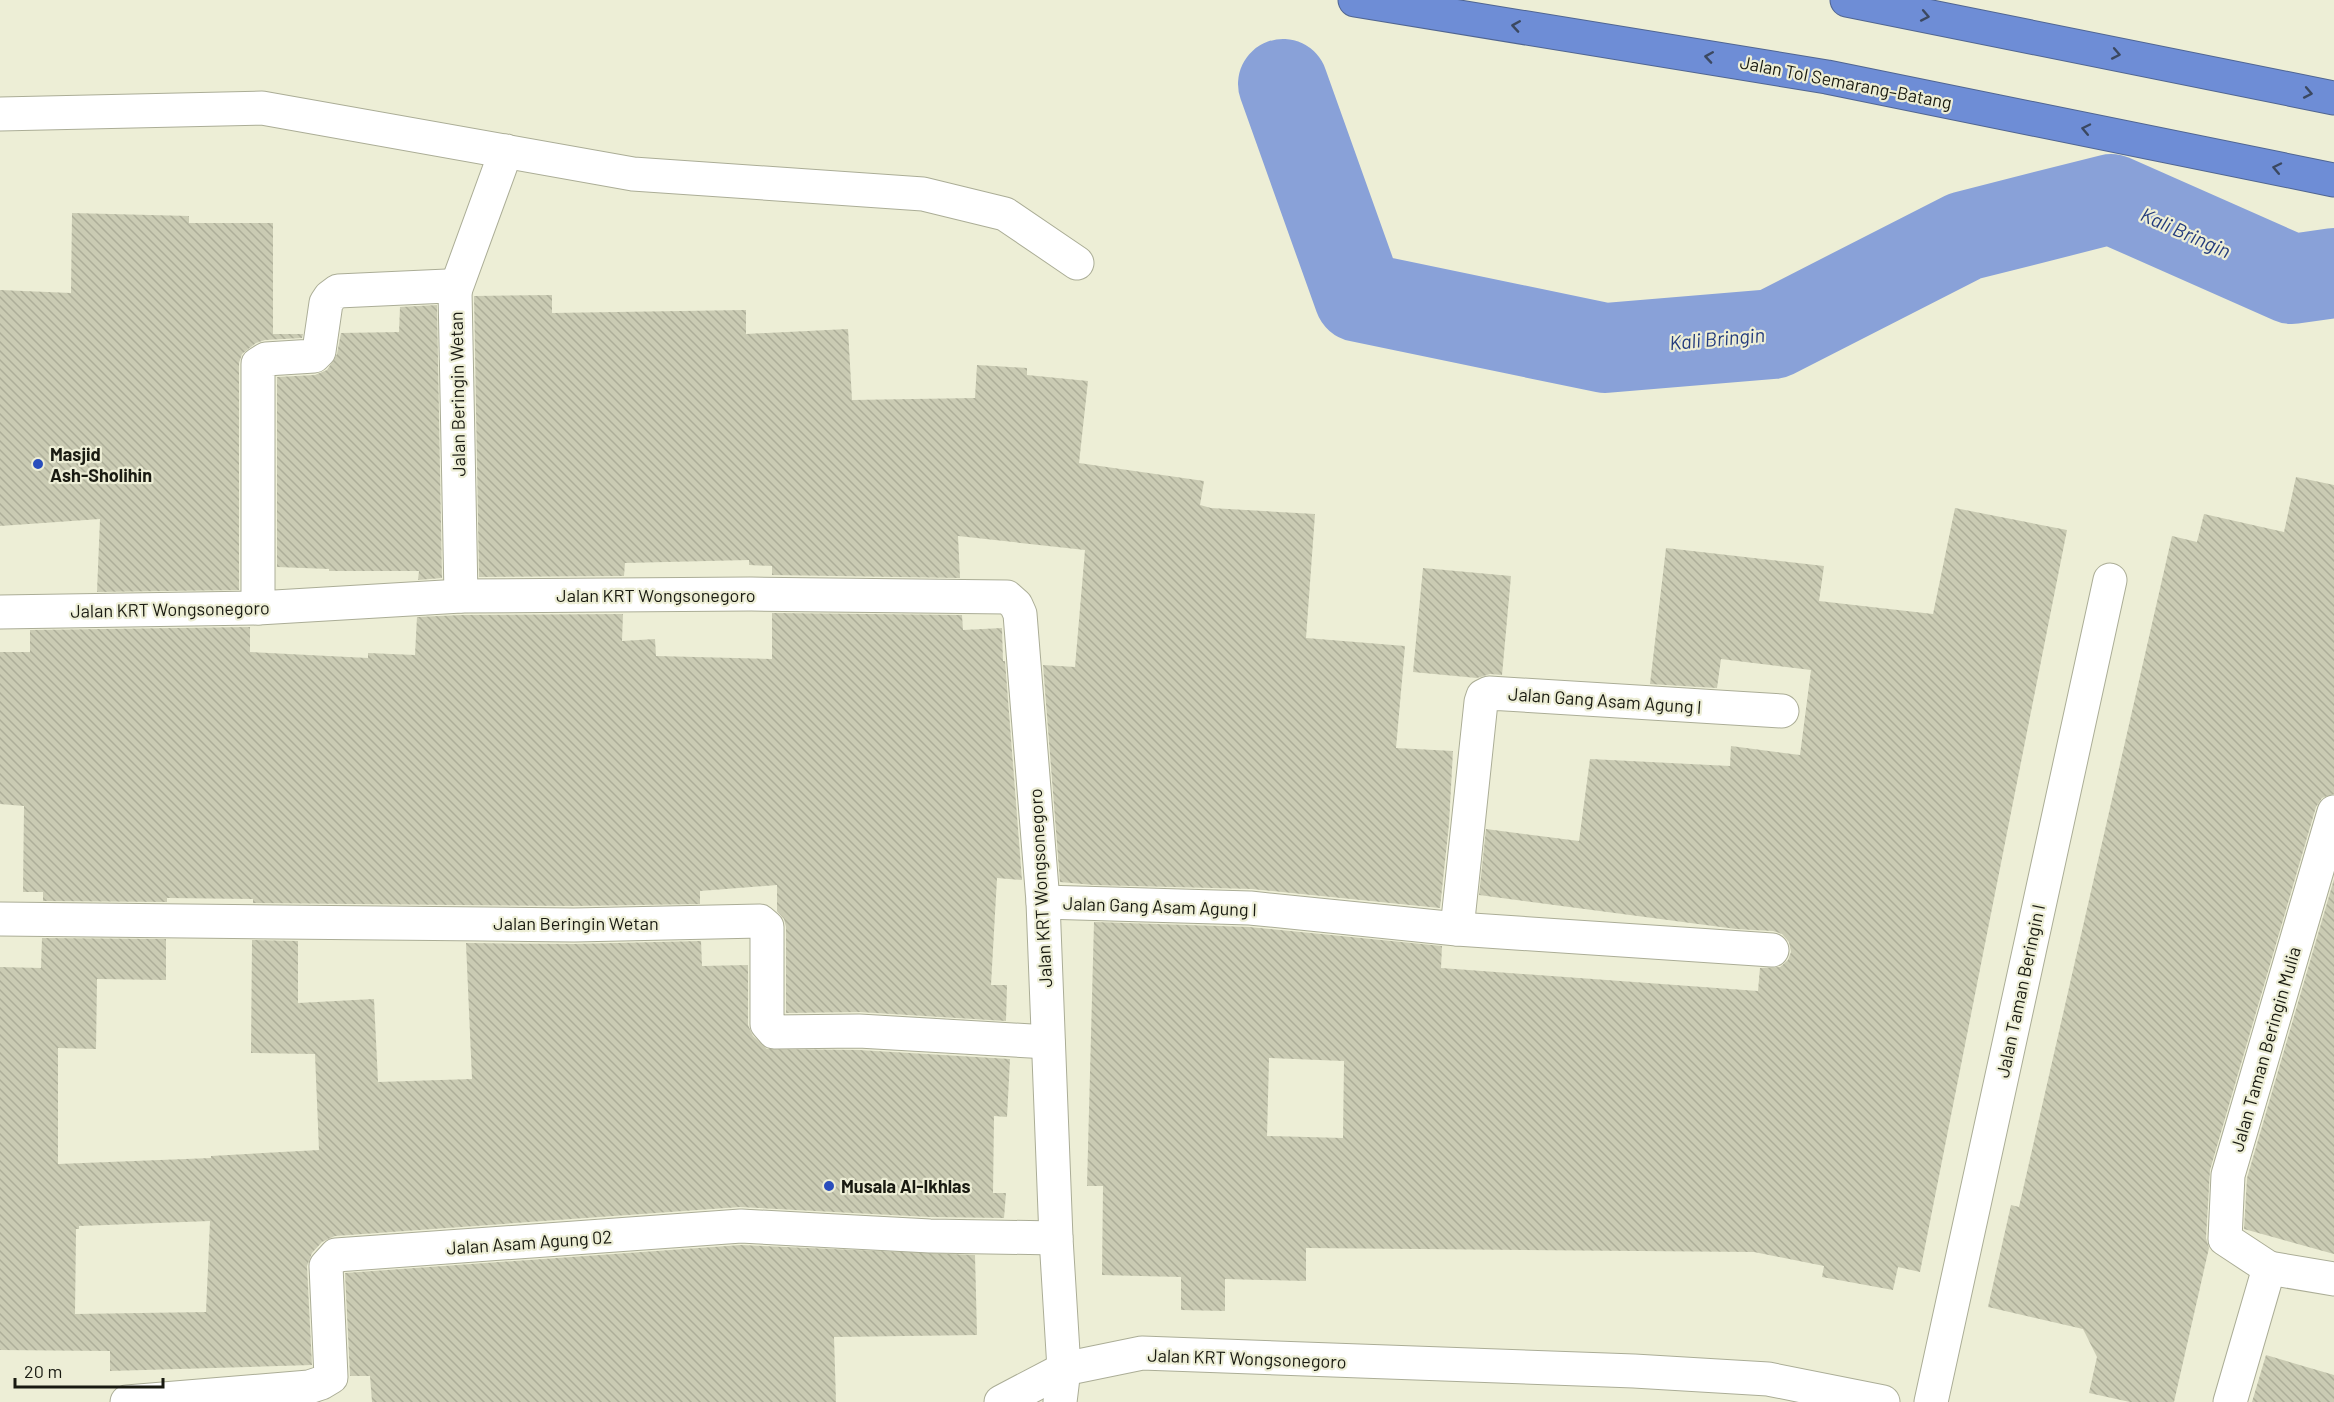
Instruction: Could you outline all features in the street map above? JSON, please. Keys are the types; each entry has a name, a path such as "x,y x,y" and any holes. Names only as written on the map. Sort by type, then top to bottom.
{"highway":[{"path":"1847,0 2334,98"},
{"name":"Jalan Tol Semarang–Batang","path":"1361,1 1827,76 2334,180"}],"street":[{"path":"0,114 262,108 633,174 923,194 1005,213 1077,263"},
{"path":"455,291 506,152"},
{"name":"Jalan Beringin Wetan","path":"258,608 258,364 266,359 314,356 319,351 326,303 338,291 447,286 455,291 462,596"},
{"name":"Jalan Taman Beringin I","path":"1931,1402 2110,580"},
{"name":"Jalan KRT Wongsonegoro","path":"0,612 258,608 462,596 751,594 1007,597 1016,605 1020,614 1043,902 1056,1238 1064,1369 1142,1353 1634,1371 1768,1379 1883,1402"},
{"name":"Jalan Gang Asam Agung I","path":"1456,929 1480,702 1483,696 1489,693 1782,711"},
{"name":"Jalan Taman Beringin Mulia","path":"2334,812 2228,1175 2225,1239 2269,1268 2334,1279"},
{"name":"Jalan Gang Asam Agung I","path":"1043,902 1250,908 1456,929 1772,950"},
{"name":"Jalan Beringin Wetan","path":"0,919 574,925 760,921 767,927 767,1024 774,1032 859,1031 1048,1042"},
{"name":"Jalan Asam Agung 02","path":"127,1402 309,1387 331,1377 326,1266 336,1255 741,1226 930,1236 1056,1238"},
{"path":"2230,1402 2269,1268"},
{"path":"1001,1402 1064,1369"},
{"path":"1060,1402 1064,1369"}],"building":[{"path":"72,213 189,216 189,223 273,223 273,334 303,334 302,338 265,340 256,343 242,354 239,363 239,590 97,592 100,519 0,526 0,290 71,293"},
{"path":"552,295 552,313 746,310 746,334 848,329 852,400 975,398 977,365 1027,368 1027,375 1088,381 1079,463 1204,481 1200,505 1211,508 1315,514 1306,638 1405,646 1396,748 1453,751 1449,824 1440,908 1252,889 1060,882 1043,665 1075,667 1085,550 958,536 960,578 772,575 772,566 749,565 749,560 625,563 624,576 479,577 474,296"},
{"path":"437,305 442,578 418,580 419,571 329,571 329,569 277,567 277,377 315,375 327,370 337,354 341,333 399,332 400,307"},
{"path":"2296,477 2334,485 2334,794 2322,798 2316,807 2210,1170 2206,1238 2209,1248 2174,1402 2130,1402 2089,1393 2097,1357 2083,1329 1988,1307 2011,1205 2019,1207 2172,536 2197,542 2204,514 2284,532"},
{"path":"1955,508 2067,530 1920,1272 1898,1267 1893,1290 1822,1277 1824,1266 1754,1252 1306,1248 1306,1281 1225,1279 1225,1311 1181,1310 1181,1277 1102,1275 1103,1186 1087,1186 1094,922 1249,927 1442,946 1441,968 1758,991 1760,968 1780,967 1788,960 1791,952 1789,942 1782,934 1773,931 1736,929 1479,895 1486,829 1579,841 1590,759 1730,766 1731,746 1800,755 1811,670 1721,659 1717,688 1650,684 1666,548 1824,566 1819,601 1933,614","holes":["1269,1058 1344,1061 1343,1138 1267,1136"]},
{"path":"1423,568 1511,576 1502,675 1490,674 1477,678 1413,672"},
{"path":"772,613 962,615 963,630 1002,628 1022,880 997,878 991,985 1007,985 1006,1021 860,1012 786,1013 786,927 784,919 777,911 777,885 700,891 700,904 574,906 253,903 253,899 167,898 167,902 43,901 43,892 23,892 24,806 0,804 0,652 30,652 30,630 250,627 250,652 368,658 368,653 415,655 417,617 623,614 622,641 655,639 656,656 772,659"},
{"path":"2334,879 2334,1254 2244,1229 2247,1178"},
{"path":"42,938 166,939 166,980 97,979 96,1049 58,1048 58,1164 211,1158 211,1156 319,1150 315,1054 251,1053 252,940 298,941 298,1003 374,999 378,1082 472,1079 466,943 574,944 701,941 702,966 748,965 748,1025 753,1036 767,1049 859,1050 1010,1059 1007,1117 994,1116 993,1193 1006,1193 1004,1218 931,1217 740,1207 335,1236 322,1242 312,1253 307,1266 312,1365 110,1371 110,1351 0,1350 0,967 41,968","holes":["210,1221 206,1312 75,1314 76,1229 79,1229 79,1226"]},
{"path":"741,1245 975,1255 977,1335 834,1337 836,1402 372,1402 370,1376 350,1376 345,1273"},
{"path":"2266,1355 2334,1375 2334,1402 2252,1402"}],"waterway":[{"name":"Kali Bringin","path":"1283,84 1359,297 1605,348 1773,334 1965,236 2111,199 2292,279 2334,273"}],"place":[{"name":"Masjid Ash-Sholihin","path":"38,464"},
{"name":"Musala Al-Ikhlas","path":"829,1186"}]}
